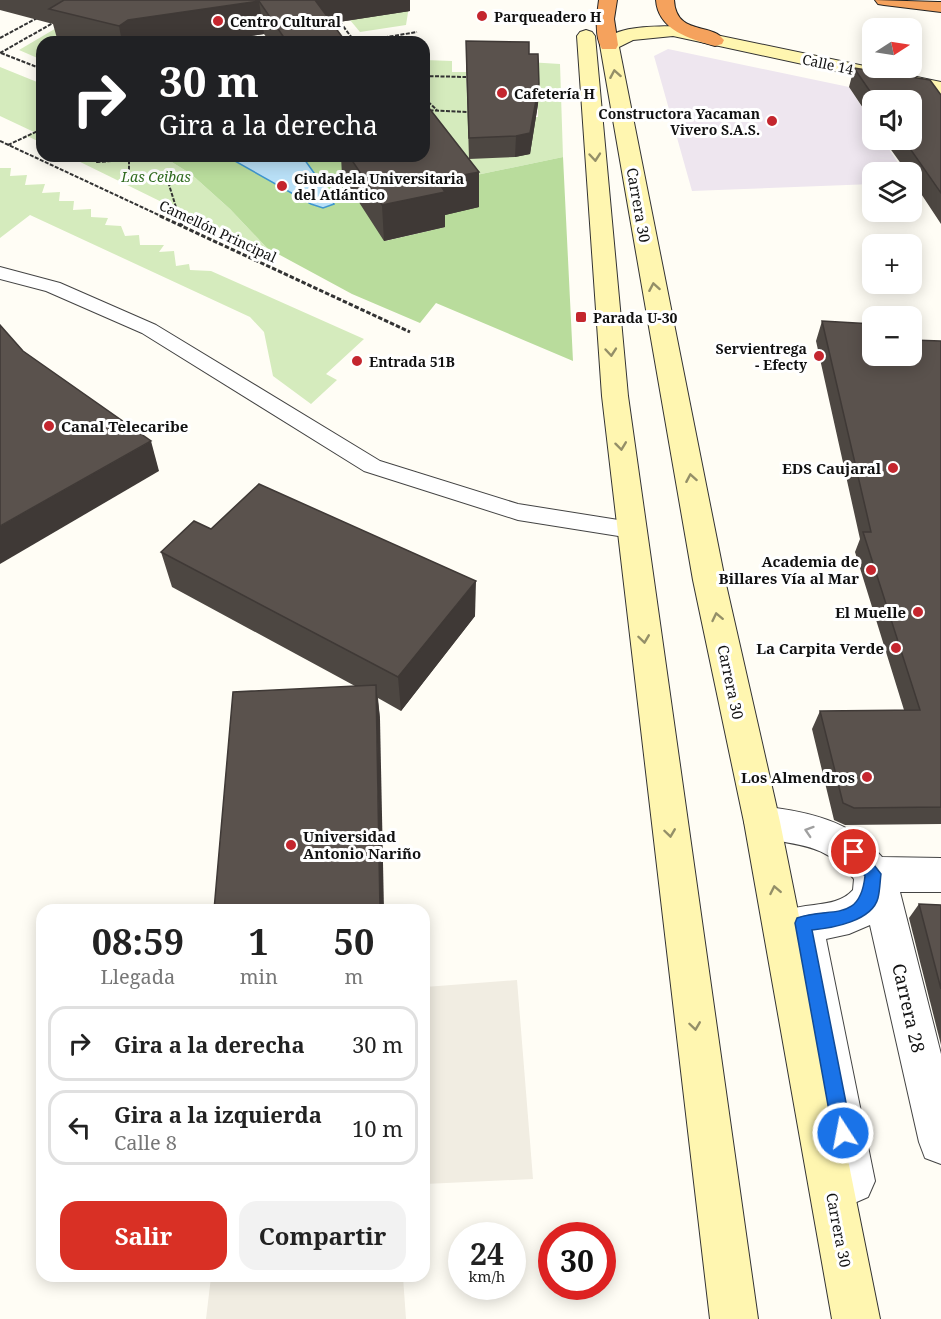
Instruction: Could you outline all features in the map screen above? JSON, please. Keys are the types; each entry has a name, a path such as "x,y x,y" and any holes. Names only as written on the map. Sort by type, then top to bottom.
{"highway":[{"path":"586,27 592,0"},
{"path":"608,0 605,19 609,45"},
{"path":"605,19 622,0"},
{"path":"665,0 668,15 678,24 690,32 715,40"},
{"path":"884,0 940,7"},
{"path":"910,0 940,7"}],"main road":[{"path":"586,27 613,376 734,1319"},
{"name":"Calle 14","path":"609,45 629,35 673,31 938,91"},
{"name":"Carrera 30","path":"609,45 709,580 762,822 856,1319"}],"street":[{"path":"762,822 803,828 835,840 854,852 875,874 941,875"},
{"path":"875,874 871,897 856,912 834,920 803,923 878,1319"},
{"name":"Carrera 28","path":"875,874 941,1142"}],"lane":[{"path":"0,273 53,286 149,329 372,466 518,512 631,530"}],"path":[{"path":"0,38 39,18"},
{"path":"0,53 62,18"},
{"path":"340,22 351,36"},
{"path":"393,36 417,32"},
{"path":"0,53 36,67"},
{"path":"430,76 466,77"},
{"path":"430,103 439,111"},
{"path":"430,110 467,112"},
{"path":"8,145 35,132"},
{"name":"Camellón Principal","path":"0,141 36,158"},
{"name":"Camellón Principal","path":"44,162 410,332"},
{"path":"129,162 129,176 166,175 182,226"}],"shaded area":[{"name":"Constructora Yacaman Vivero S.A.S.","path":"668,49 849,87 862,107 862,150 890,150 897,162 862,162 862,184 692,191 654,56"},
{"path":"517,980 533,1179 430,1184 430,987"},
{"path":"210,1282 403,1282 406,1319 206,1319"}],"green space":[{"path":"104,0 65,36 43,36"},
{"path":"389,0 410,0 406,25 360,32 350,20 387,14"},
{"path":"36,40 36,57 19,50"},
{"path":"430,60 452,61 452,72 466,72 468,117 538,117 537,74 528,62 560,64 563,157 457,179 412,162 430,162"},
{"path":"0,67 36,82 36,140 27,136 34,132 0,116"},
{"path":"563,157 573,361 436,303 420,323 352,294 267,248 230,209 191,174 172,162 237,162 311,204 323,208 333,204 306,162 344,162 343,176 385,241 445,227 438,216 457,179"},
{"name":"Las Ceibas","path":"80,162 172,162 191,174 230,209 267,248 176,209"},
{"path":"0,168 11,168 10,176 27,175 25,185 45,184 42,193 60,192 59,201 74,201 73,210 91,209 91,217 108,218 105,225 121,226 125,236 139,235 140,245 164,245 159,252 174,251 176,266 189,264 190,270 211,271 364,339 326,374 337,380 311,404 273,376 264,332 250,317 30,215 0,238"}],"water":[{"path":"237,162 306,162 334,204 323,208 311,204"}],"building":[{"path":"64,0 315,0 342,36 283,36 259,1 128,20 119,26 49,9"},
{"path":"466,41 529,42 529,54 538,54 539,84 530,133 516,136 469,138"},
{"path":"854,68 862,69 862,78 930,80 941,95 941,193 922,166 922,162 919,162 911,150 922,150 922,90 869,90"},
{"path":"430,109 479,172 437,180 445,192 382,205 353,162 430,162"},
{"path":"822,321 862,323 862,366 922,366 922,340 941,341 941,807 854,808 843,803 820,711 920,710 863,532 871,532"},
{"name":"Canal Telecaribe","path":"0,325 23,351 151,441 0,526"},
{"path":"259,484 476,581 398,677 161,552 194,521 211,529"},
{"path":"376,685 380,904 215,904 233,692"},
{"path":"919,904 941,905 941,989"}],"place":[{"name":"Parqueadero H","path":"482,16"},
{"name":"Centro Cultural","path":"218,21"},
{"name":"Cafetería H","path":"502,93"},
{"name":"Constructora Yacaman Vivero S.A.S.","path":"772,121"},
{"name":"Ciudadela Universitaria del Atlántico","path":"282,186"},
{"name":"Parada U-30","path":"581,317"},
{"name":"Servientrega - Efecty","path":"819,356"},
{"name":"Entrada 51B","path":"357,361"},
{"name":"Canal Telecaribe","path":"49,426"},
{"name":"EDS Caujaral","path":"893,468"},
{"name":"Academia de Billares Vía al Mar","path":"871,570"},
{"name":"El Muelle","path":"918,612"},
{"name":"La Carpita Verde","path":"896,648"},
{"name":"Los Almendros","path":"867,777"},
{"name":"Universidad Antonio Nariño","path":"291,845"}],"route":[{"path":"843,1133 803,923 834,920 856,912 871,897 873,874 854,852"}]}
